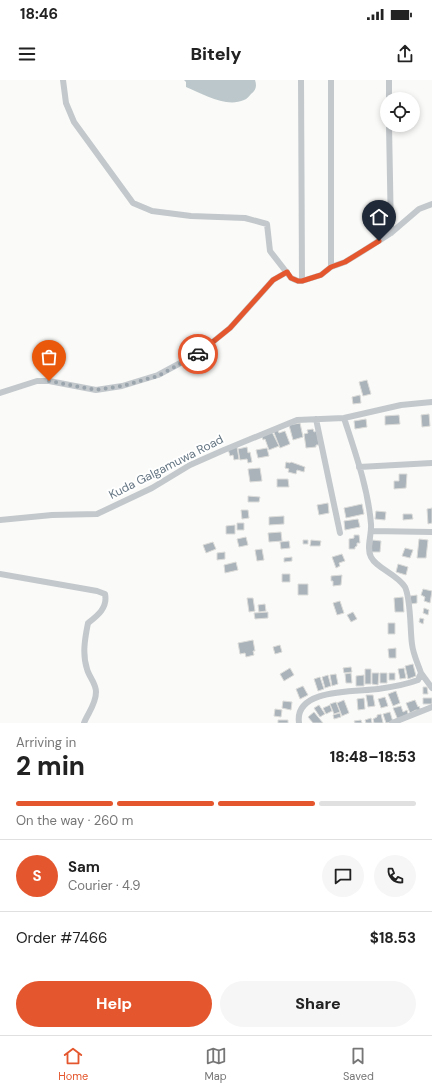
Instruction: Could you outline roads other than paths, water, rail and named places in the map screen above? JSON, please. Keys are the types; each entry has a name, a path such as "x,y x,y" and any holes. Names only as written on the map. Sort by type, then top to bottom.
{"street":[{"path":"63,80 66,103 74,122 133,203 152,211 191,216 245,218 267,224 270,251 291,278 298,281 321,275 331,267 345,262 391,233 419,209 432,204"},
{"path":"301,80 302,281"},
{"path":"331,80 331,267"},
{"path":"389,80 389,92"},
{"path":"389,132 391,233"},
{"path":"0,393 37,381 49,381 96,390 122,386 158,376 199,353 230,328 273,280 287,272"},
{"name":"Kuda Galgamuwa Road","path":"0,520 52,515 97,514 152,488 190,465 297,420 344,418 401,405 432,402"},
{"path":"344,418 368,499 371,531 369,549 370,557 374,562 402,582 406,589 410,614 412,645 421,674 432,688"},
{"path":"316,419 340,533"},
{"path":"359,467 432,463"},
{"path":"371,531 432,532"},
{"path":"0,574 97,591 105,594 106,599 102,612 88,623 84,653 87,669 95,686 96,693 92,708 84,723"},
{"path":"300,723 299,717 303,706 310,700 334,692 378,689 408,684 418,680 421,674"},
{"path":"392,723 432,707"}]}
